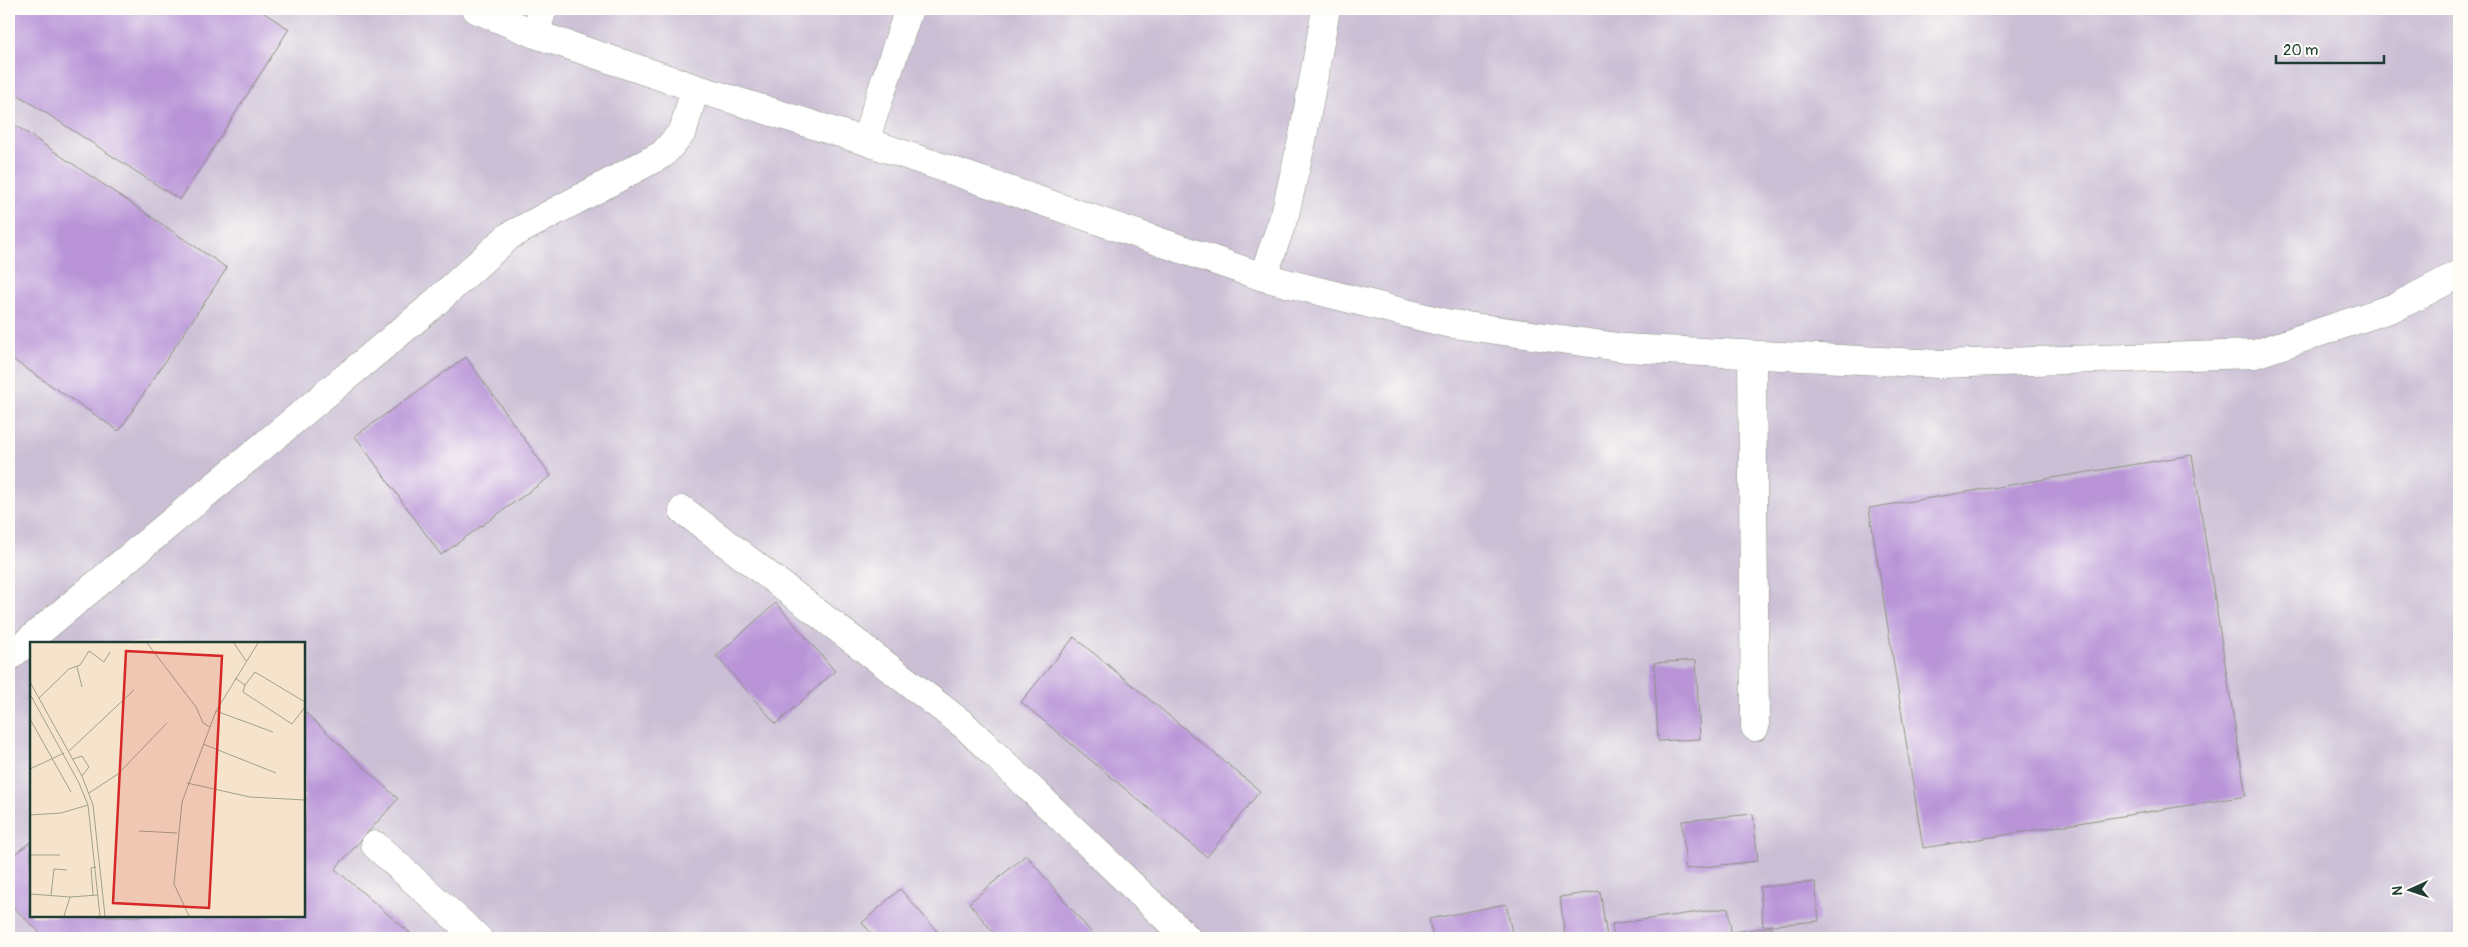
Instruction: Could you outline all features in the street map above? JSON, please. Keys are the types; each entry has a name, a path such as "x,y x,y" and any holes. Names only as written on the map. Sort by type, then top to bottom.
{"street":[{"path":"476,9 534,34 695,88 864,141 1263,277 1446,323 1625,348 1752,356 1939,364 2255,354 2398,306 2459,274"},
{"path":"534,34 543,9"},
{"path":"864,141 909,9"},
{"path":"1263,277 1285,214 1303,136 1326,9"},
{"path":"9,658 428,309 509,236 663,154 683,131 695,88"},
{"path":"1752,356 1755,727"},
{"path":"683,510 964,725 1187,938"},
{"path":"375,845 478,938"}],"shaded area":[{"path":"9,9 2459,9 2459,938 9,938"}],"building":[{"path":"9,9 258,9 289,29 180,200 9,89"},
{"path":"1098,9 1160,9 1160,10 1098,12"},
{"path":"9,121 227,268 119,431 9,357"},
{"path":"466,357 551,476 441,555 355,436"},
{"path":"2192,455 2246,796 1923,848 1869,508"},
{"path":"776,603 835,671 776,724 716,656"},
{"path":"1074,637 1260,791 1207,857 1021,702"},
{"path":"1696,660 1700,739 1658,741 1654,663"},
{"path":"305,712 398,799 335,869 416,938 45,938 9,903 9,858 30,843 30,917 305,917"},
{"path":"1753,814 1758,861 1686,869 1682,821"},
{"path":"1026,855 1096,938 998,938 969,903"},
{"path":"1815,882 1819,921 1763,926 1760,887"},
{"path":"900,889 943,938 876,938 862,923"},
{"path":"1600,891 1607,938 1565,938 1560,897"},
{"path":"1506,904 1513,938 1433,938 1429,919"},
{"path":"1728,908 1731,932 1772,927 1773,938 1614,938 1612,924"}]}
